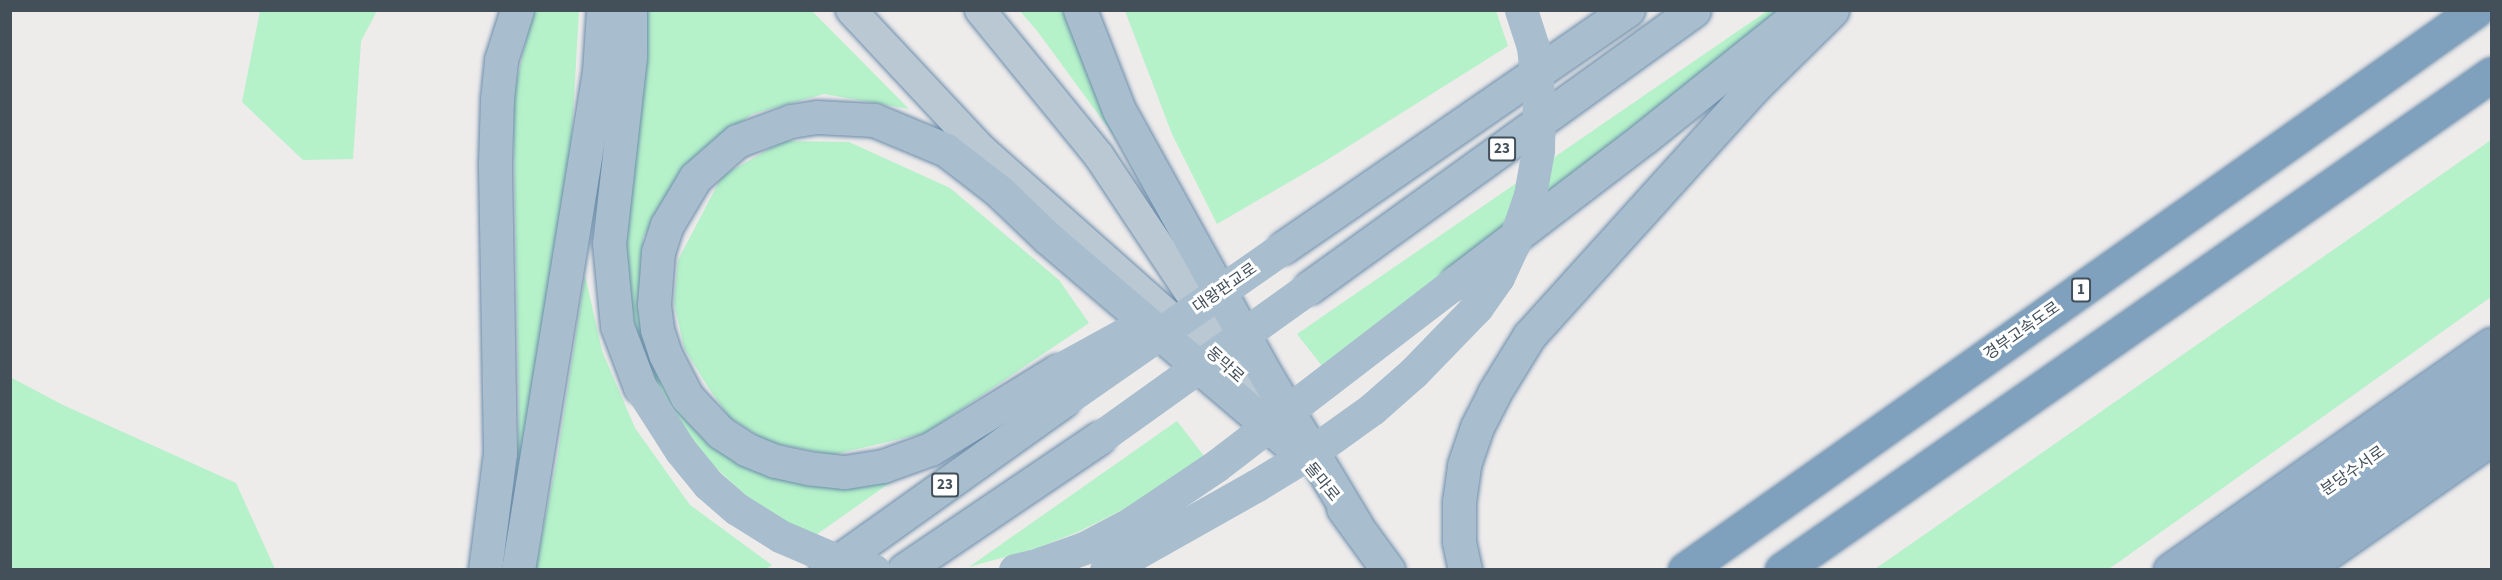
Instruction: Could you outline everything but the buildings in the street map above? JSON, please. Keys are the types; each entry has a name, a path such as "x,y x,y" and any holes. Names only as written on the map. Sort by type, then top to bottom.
{"highway":[{"name":"경부고속도로","path":"1685,570 2476,10"},
{"path":"1782,570 2492,74"},
{"path":"2170,570 2492,344"},
{"name":"분당수서로","path":"2214,570 2492,373"},
{"name":"분당수서로","path":"2261,570 2492,406"},
{"path":"2304,570 2492,438"}],"main road":[{"path":"485,570 500,453 495,163 497,99 501,60 517,10"},
{"path":"518,570 599,71 603,10"},
{"path":"630,10 630,57 609,243 617,326 640,387 681,451 708,484 737,510 780,536 836,560 874,570"},
{"name":"동막로","path":"850,10 982,150 1257,394"},
{"name":"동막로","path":"980,10 1099,156 1257,394"},
{"path":"1080,10 1119,110 1266,375 1356,525"},
{"path":"1106,570 1257,485 1319,447 1371,409 1413,373 1477,307 1498,277 1514,242 1530,195 1538,150 1539,103 1533,47 1521,10"},
{"name":"23","path":"826,570 1060,386 1284,247 1628,10"},
{"name":"23","path":"904,570 1099,438 1694,10"},
{"path":"1015,570 1084,548 1130,524 1216,466 1644,138 1804,10"},
{"path":"1465,570 1459,541 1459,502 1464,465 1477,427 1490,401 1529,336 1753,88 1832,10"},
{"path":"1060,386 930,449 883,466 844,472 775,461 746,449 721,433 687,397 665,354 657,329 654,305 658,252 667,225 690,186 714,160 737,141 791,121 817,117 874,120 946,150 999,191 1048,238 1295,448"},
{"name":"돌마로","path":"1257,394 1388,570"}],"green space":[{"path":"260,11 377,11 361,41 353,159 303,160 242,102"},
{"path":"533,11 579,11 567,219 516,495 519,412 513,96"},
{"path":"640,11 812,11 909,109 824,94 752,114 683,169 643,238 644,324 718,447 901,475 813,537 751,501 688,441 653,384 631,322 622,243"},
{"path":"1020,11 1069,11 1128,155 1038,32"},
{"path":"1125,11 1496,11 1508,46 1322,163 1217,224 1172,134"},
{"path":"1767,11 1784,11 1322,366 1297,334"},
{"path":"2491,140 2491,297 2109,569 1875,569"},
{"path":"783,141 849,142 950,188 1059,280 1089,323 926,433 832,455 768,442 729,417 708,387 684,348 674,303 678,260 722,176"},
{"path":"585,275 602,351 635,428 690,505 772,565 765,570 535,570 557,459"},
{"path":"10,377 63,405 236,483 275,569 11,569"},
{"path":"1177,421 1204,456 1138,502 1078,532 1037,548 969,567"}]}
